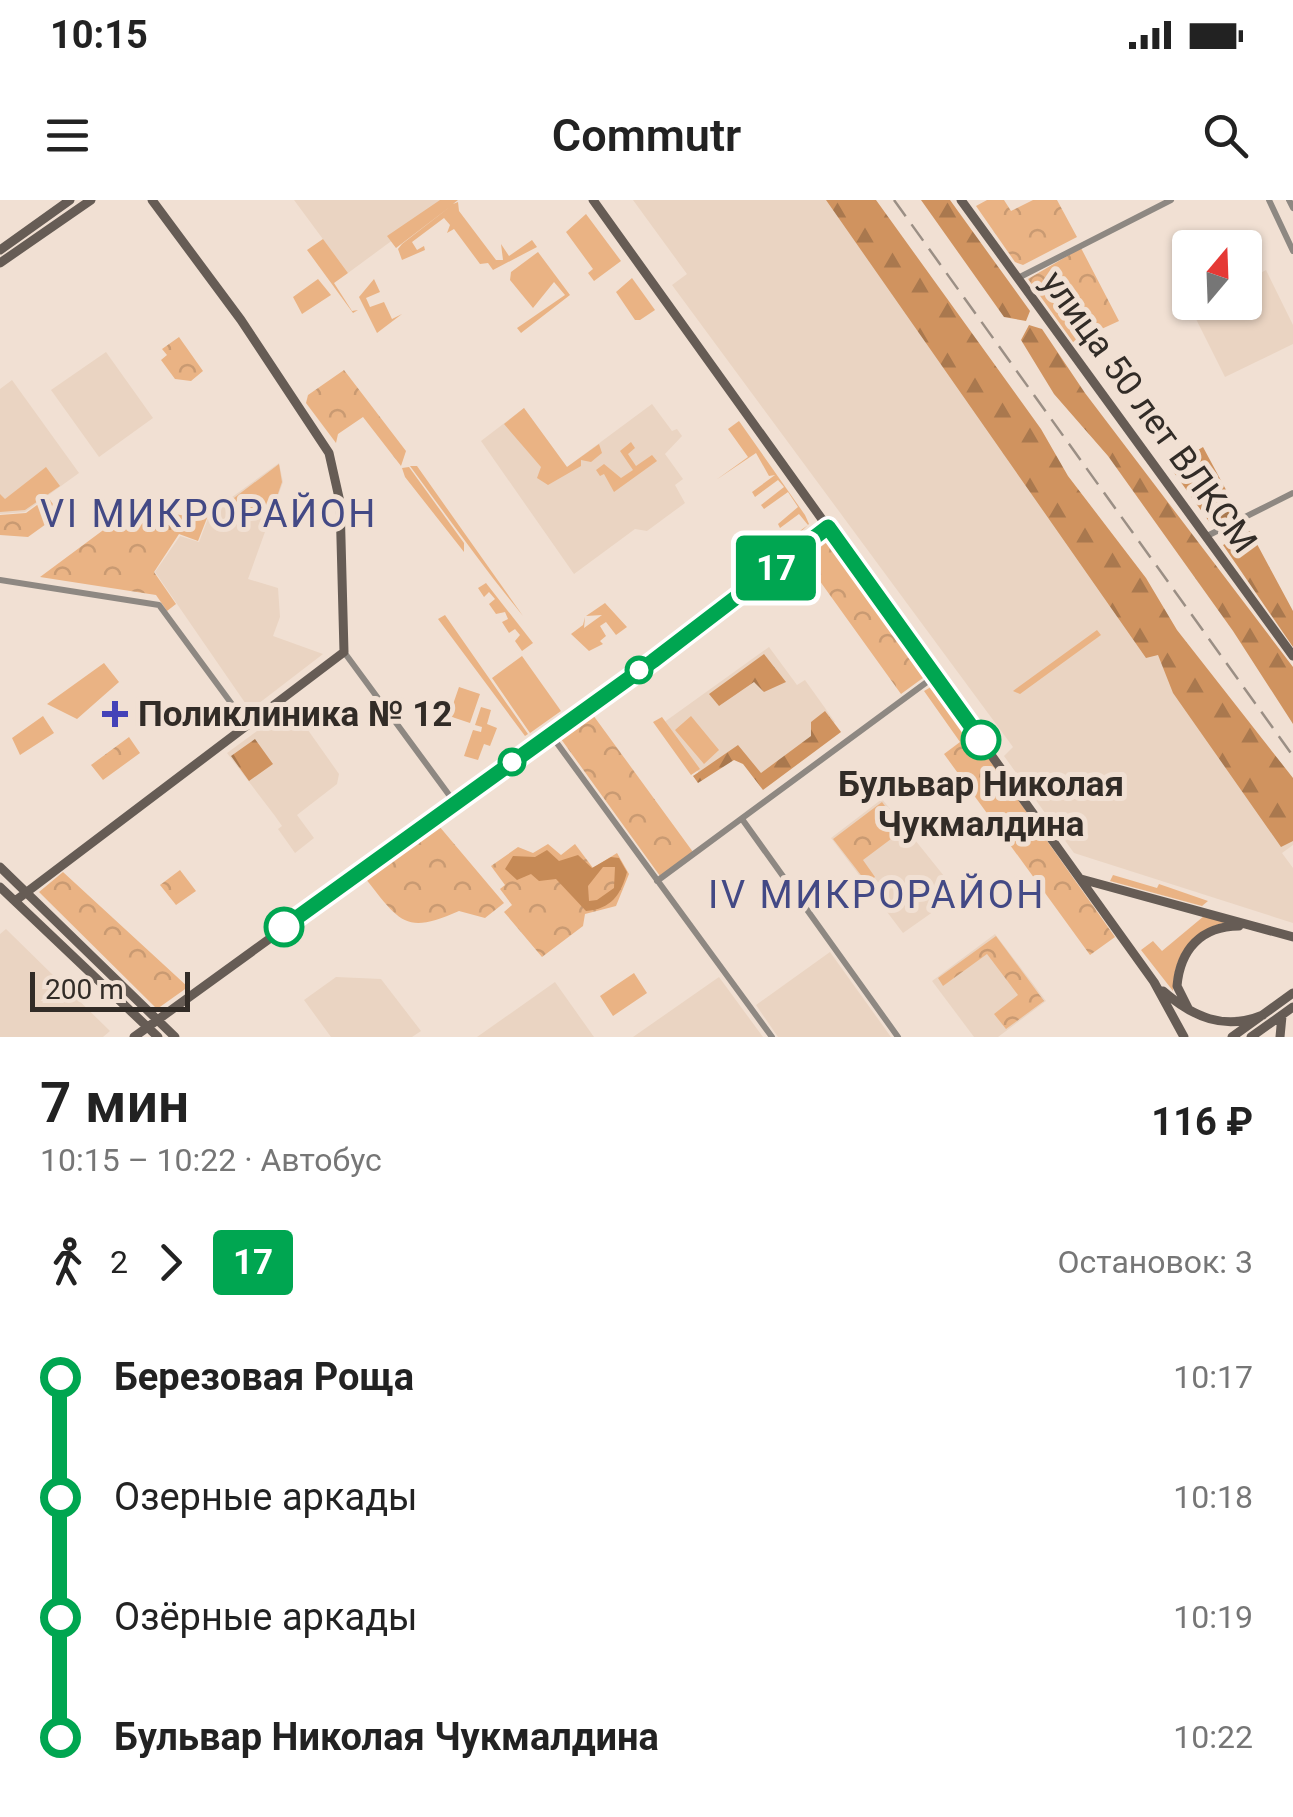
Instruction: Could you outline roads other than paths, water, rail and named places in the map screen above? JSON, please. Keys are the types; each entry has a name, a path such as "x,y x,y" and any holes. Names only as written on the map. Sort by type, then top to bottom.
{"street":[{"path":"0,250 70,200"},
{"path":"0,263 91,200"},
{"path":"152,200 241,320 329,453 342,528 344,652 454,803"},
{"path":"592,200 1154,982 1184,1037"},
{"name":"улица 50 лет ВЛКСМ","path":"960,200 1293,656"},
{"path":"1017,279 1171,200"},
{"path":"1269,200 1293,251"},
{"path":"1289,200 1293,208"},
{"path":"1207,536 1293,493"},
{"path":"134,1037 828,527"},
{"path":"0,580 159,605 248,727"},
{"path":"15,901 344,652"},
{"path":"656,881 935,676"},
{"path":"550,734 772,1037"},
{"path":"742,819 898,1037"},
{"path":"0,867 175,1037"},
{"path":"1081,879 1293,940"},
{"path":"0,887 158,1037"},
{"path":"1188,1008 1177,982 1191,944 1218,928 1261,929"},
{"path":"1154,982 1188,1008 1222,1022 1286,1008"},
{"path":"1280,1037 1278,1024 1293,993"},
{"path":"1251,1037 1286,1008"},
{"path":"1232,1037 1263,1015"}],"railway":[{"path":"894,200 1293,756"}],"place":[{"name":"Поликлиника № 12","path":"115,714"},
{"name":"Бульвар Николая Чукмалдина","path":"981,740"}],"district":[{"name":"VI МИКРОРАЙОН","path":"209,514"},
{"name":"IV МИКРОРАЙОН","path":"877,895"}]}
